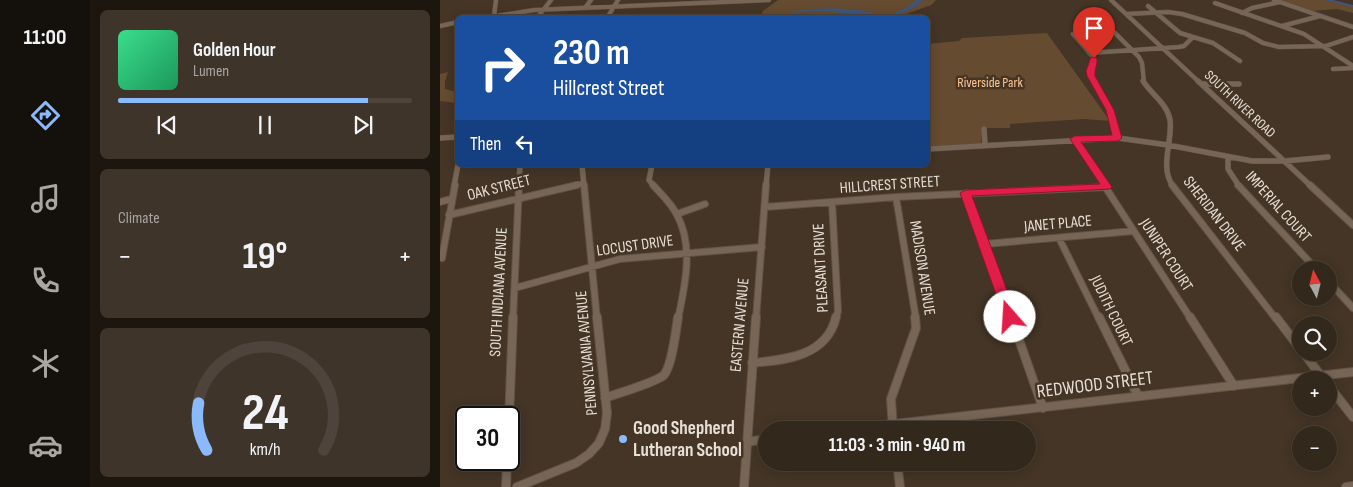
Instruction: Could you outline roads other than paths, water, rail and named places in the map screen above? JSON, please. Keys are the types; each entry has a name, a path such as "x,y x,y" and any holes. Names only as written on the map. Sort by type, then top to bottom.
{"street":[{"path":"494,15 496,0"},
{"path":"539,15 552,0"},
{"path":"585,8 591,0"},
{"path":"609,15 618,0"},
{"path":"502,15 543,10 769,0"},
{"name":"SOUTH RIVER ROAD","path":"1111,0 1353,225"},
{"path":"1274,0 1353,27"},
{"path":"1242,13 1252,8 1281,2"},
{"path":"1215,3 1304,34 1353,67"},
{"path":"1148,6 1180,33 1213,43 1240,61"},
{"path":"1126,14 1155,12 1182,14 1245,33 1275,47 1332,45 1353,37"},
{"path":"1282,26 1321,16"},
{"path":"440,24 455,23"},
{"name":"SHERIDAN DRIVE","path":"1114,32 1142,63 1144,83 1161,101 1170,118 1167,164 1170,182 1292,338"},
{"path":"1073,34 1094,58 1090,71 1091,76 1110,110 1118,138"},
{"path":"1089,53 1184,46 1193,37"},
{"path":"1333,69 1353,67"},
{"path":"1202,84 1239,84"},
{"path":"984,129 985,145"},
{"path":"440,138 455,137"},
{"path":"930,150 1075,139 1118,138 1168,145 1228,158 1252,161 1328,158"},
{"name":"JUNIPER COURT","path":"1075,139 1234,386"},
{"name":"IMPERIAL COURT","path":"1228,158 1228,169 1235,182 1310,261"},
{"path":"442,258 458,167"},
{"name":"SOUTH INDIANA AVENUE","path":"510,406 520,167"},
{"name":"PENNSYLVANIA AVENUE","path":"517,487 562,470 591,452 606,429 607,420 582,167"},
{"path":"605,398 667,376 683,295 687,239 678,214 650,180 652,167"},
{"name":"EASTERN AVENUE","path":"744,487 768,167"},
{"name":"OAK STREET","path":"449,214 584,182"},
{"name":"HILLCREST STREET","path":"765,207 896,197 1107,187"},
{"path":"966,193 1043,408"},
{"name":"MADISON AVENUE","path":"892,421 891,399 916,328 915,308 896,197"},
{"name":"OAK STREET","path":"440,202 451,199"},
{"name":"PLEASANT DRIVE","path":"752,363 785,360 808,353 827,339 836,326 838,311 832,202"},
{"path":"678,214 706,204"},
{"name":"JANET PLACE","path":"985,244 1134,231"},
{"name":"JUDITH COURT","path":"1059,238 1138,396"},
{"name":"LOCUST DRIVE","path":"515,288 593,266 643,256 762,247"},
{"path":"1338,292 1353,308"},
{"name":"REDWOOD STREET","path":"1337,375 1353,372"},
{"name":"REDWOOD STREET","path":"940,421 1138,396 1292,381"},
{"path":"1337,396 1353,417"},
{"path":"747,442 758,440"},
{"path":"506,487 507,471"},
{"path":"898,471 900,487"},
{"path":"1346,487 1353,486"}],"water":[{"path":"916,0 923,0 909,10 894,15 883,15 904,9"},
{"path":"852,9 875,15 813,11 789,15 804,10"}],"waterway":[{"path":"1326,0 1353,6"},
{"path":"853,11 876,15"}],"place":[{"name":"Good Shepherd Lutheran School","path":"623,439"}],"park label":[{"name":"Riverside Park","path":"990,82"}]}
